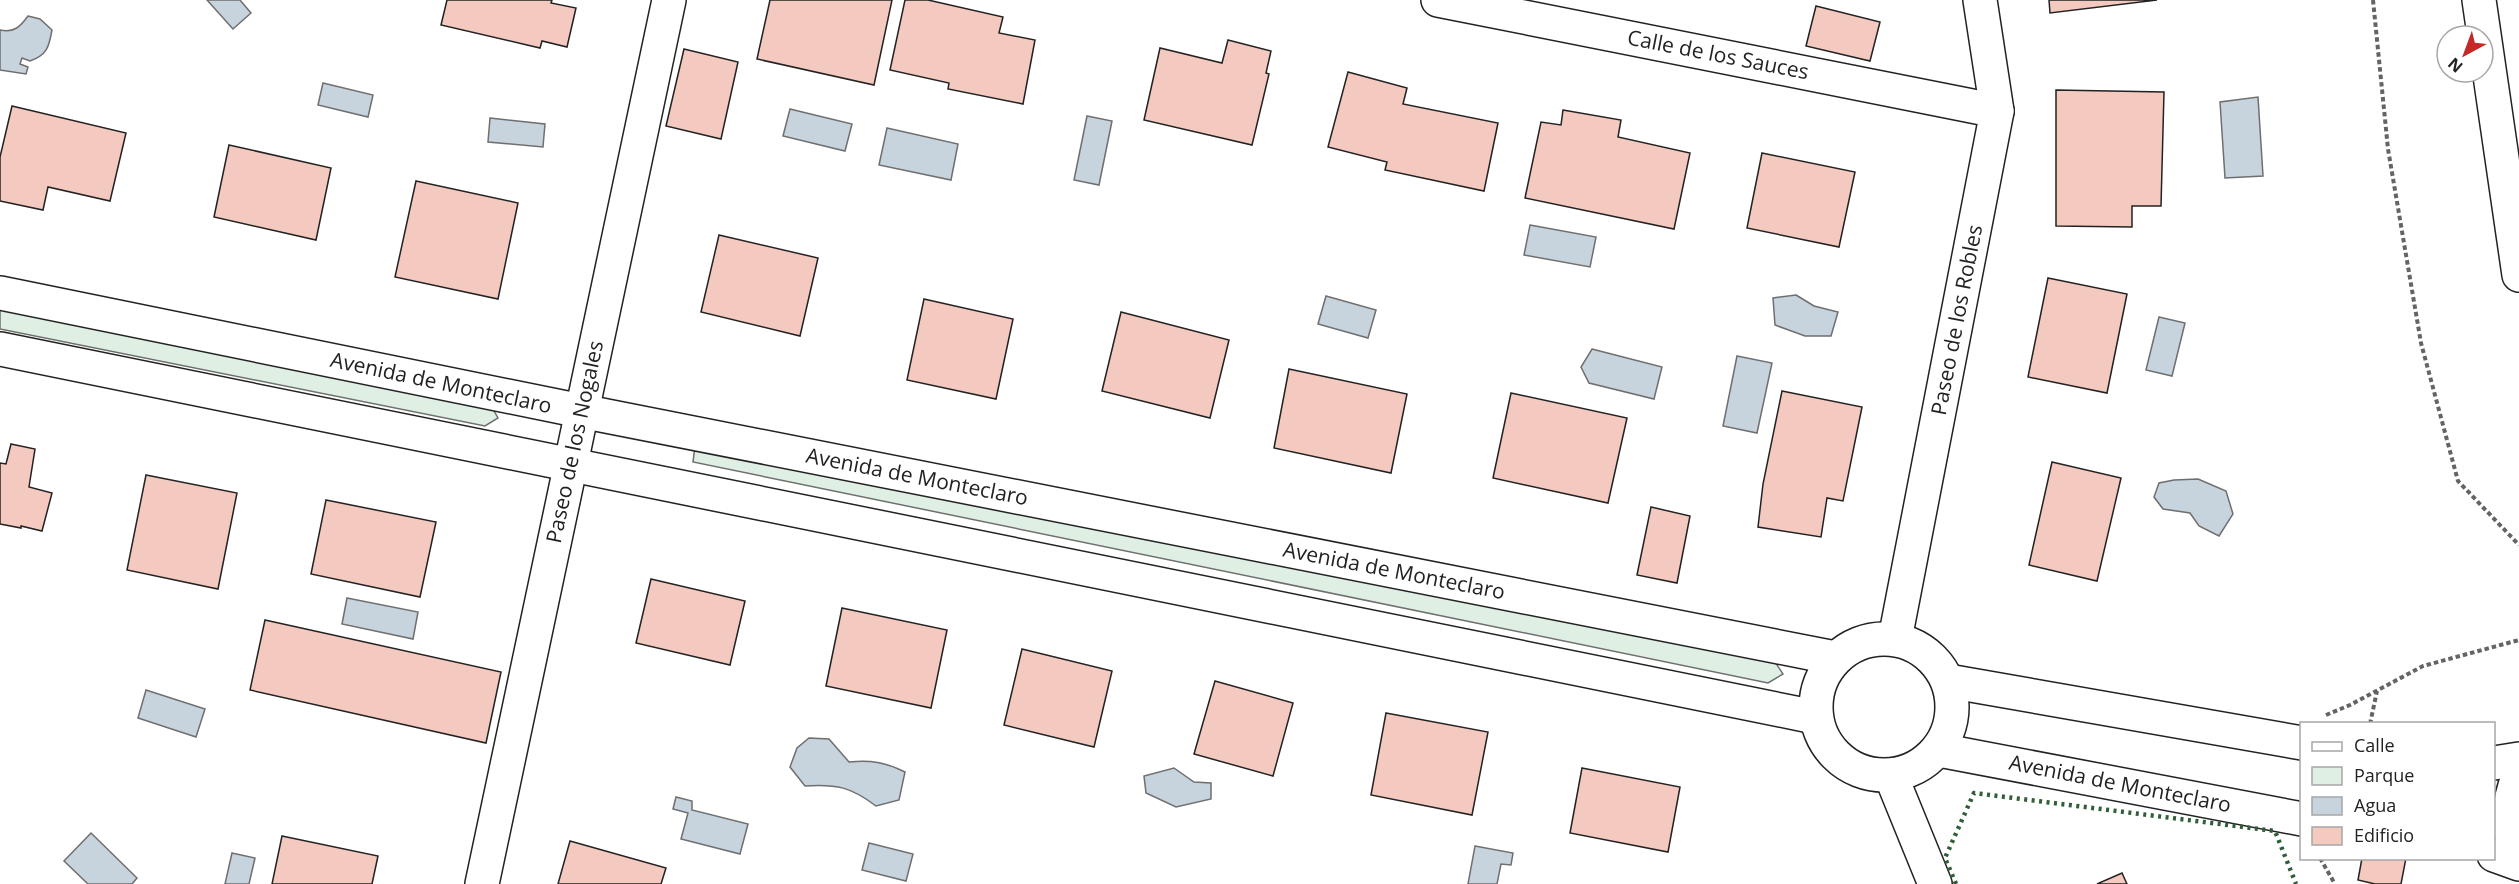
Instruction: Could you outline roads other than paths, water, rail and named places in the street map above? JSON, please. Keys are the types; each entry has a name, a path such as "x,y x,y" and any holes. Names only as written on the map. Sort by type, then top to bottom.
{"street":[{"name":"Paseo de los Nogales","path":"482,884 669,0"},
{"name":"Calle de los Sauces","path":"1438,0 1997,111"},
{"name":"Paseo de los Robles","path":"1894,639 1997,111 1980,0"},
{"path":"2479,0 2519,275"},
{"name":"Avenida de Monteclaro","path":"0,293 581,411 1835,658"},
{"path":"0,349 1815,717"},
{"path":"1894,639 1917,647 1935,661 1948,681 1953,716 1939,750 1918,768 1892,776 1856,771 1829,750 1815,717 1815,696 1822,675 1835,658 1862,642 1894,639"},
{"path":"1948,681 2300,743"},
{"name":"Avenida de Monteclaro","path":"1939,750 2300,819"},
{"path":"2495,763 2519,759"},
{"path":"2519,775 2511,797 2508,821 2519,858"},
{"path":"1892,776 1935,884"},
{"path":"2495,856 2519,864"}],"water":[{"path":"207,0 240,0 251,13 233,29"},
{"path":"28,16 40,19 52,30 46,50 30,61 22,58 20,64 28,67 26,74 0,70 0,30 9,31 16,28"},
{"path":"323,83 373,95 368,117 318,105"},
{"path":"2258,97 2263,176 2225,178 2220,102"},
{"path":"790,109 852,124 845,151 783,136"},
{"path":"1087,116 1112,121 1099,185 1074,180"},
{"path":"490,118 545,124 543,147 488,142"},
{"path":"887,128 958,144 951,180 879,165"},
{"path":"1530,225 1596,237 1590,267 1524,255"},
{"path":"1796,295 1814,306 1838,312 1831,336 1805,336 1775,325 1773,298"},
{"path":"1326,296 1376,310 1368,338 1318,324"},
{"path":"2159,317 2185,323 2172,376 2146,370"},
{"path":"1592,349 1662,367 1654,399 1589,383 1581,367"},
{"path":"1737,356 1772,363 1757,433 1723,426"},
{"path":"2198,479 2226,491 2233,514 2219,536 2199,526 2190,513 2163,509 2154,497 2159,483"},
{"path":"347,598 418,612 413,639 342,624"},
{"path":"146,690 205,709 196,737 138,718"},
{"path":"809,738 829,739 849,762 878,762 905,772 899,800 876,806 843,788 805,786 790,767 797,748"},
{"path":"1174,768 1194,782 1211,783 1211,799 1176,807 1146,793 1144,776"},
{"path":"676,797 692,801 692,810 748,824 740,854 681,839 688,813 673,809"},
{"path":"91,833 137,878 132,884 88,884 64,861"},
{"path":"869,843 913,854 906,881 862,870"},
{"path":"1475,846 1513,853 1511,865 1501,864 1497,884 1468,884"},
{"path":"232,853 255,858 249,884 225,884"}]}
